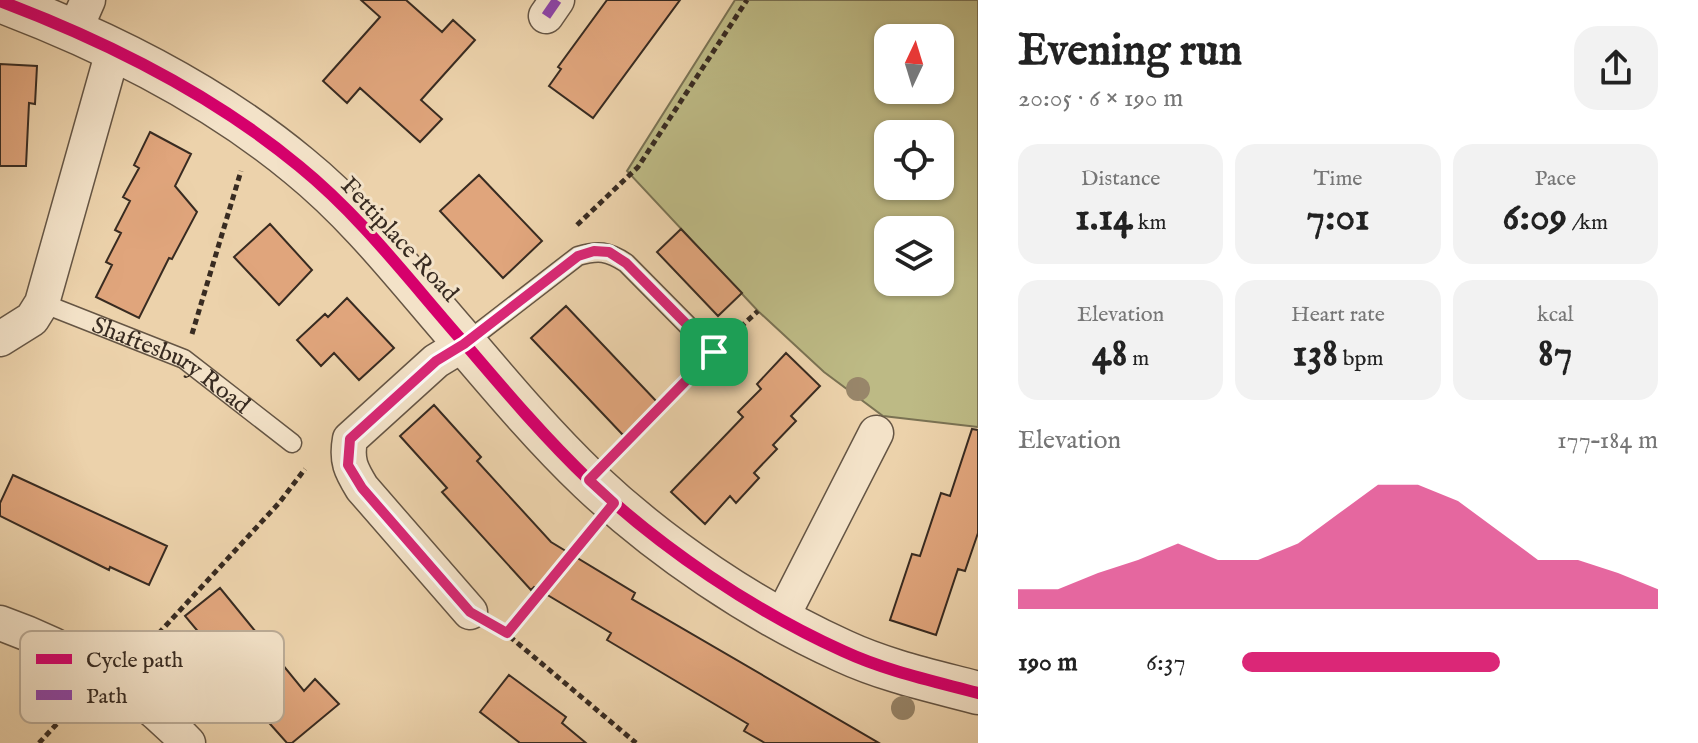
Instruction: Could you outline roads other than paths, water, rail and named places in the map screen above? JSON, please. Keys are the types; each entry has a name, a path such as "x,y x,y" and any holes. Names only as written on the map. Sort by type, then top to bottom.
{"street":[{"name":"Fettiplace Road","path":"0,1 81,16 113,51 165,75 215,104 299,166 343,206 401,268 464,344 602,491 713,579 845,652 913,676 978,693"},
{"path":"0,339 32,319 42,303 113,51"},
{"path":"464,344 436,361 350,439 347,455 348,465 362,488 470,612"},
{"path":"781,619 876,433"},
{"path":"0,623 23,631"},
{"path":"169,723 188,743"}],"lane":[{"path":"464,344 578,256 594,251 609,252 626,263 714,352"},
{"name":"Shaftesbury Road","path":"42,303 184,359 292,443"}]}
